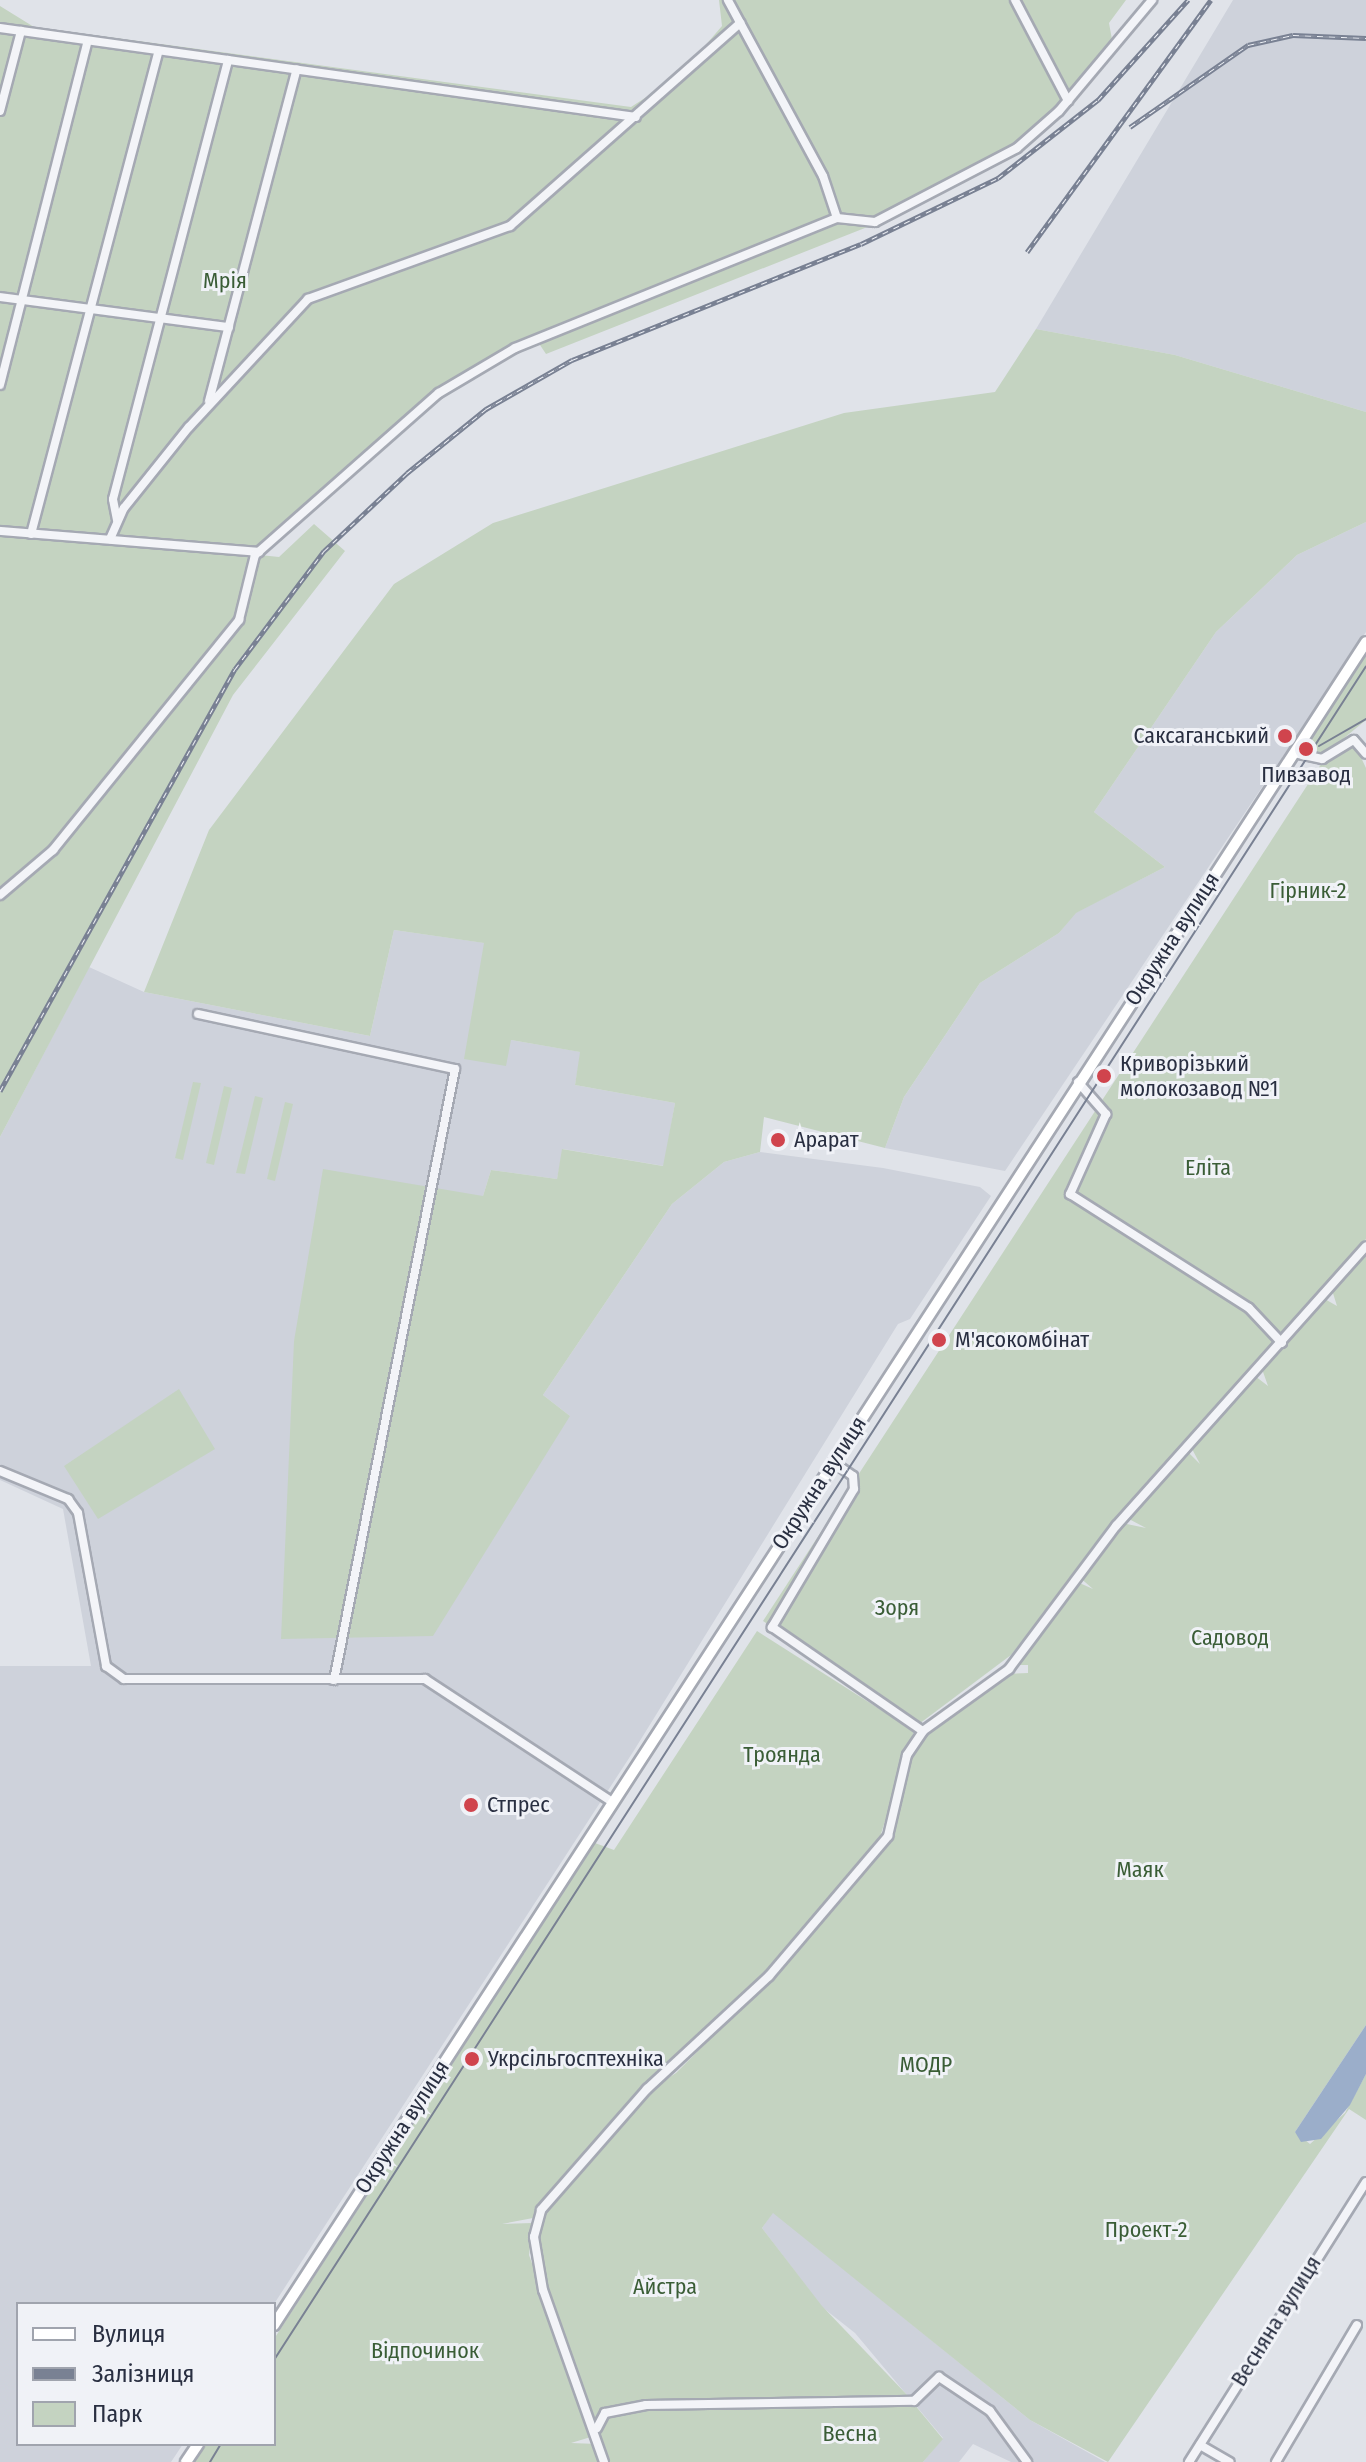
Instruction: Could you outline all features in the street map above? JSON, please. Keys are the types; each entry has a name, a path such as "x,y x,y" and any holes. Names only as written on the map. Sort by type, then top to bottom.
{"main road":[{"name":"Окружна вулиця","path":"276,2322 1366,642"}],"street":[{"path":"728,0 823,176 837,218"},
{"path":"1015,0 1068,101"},
{"path":"0,895 53,850 239,620 259,552 465,375 837,218 864,225 934,194 1017,148 1068,101 1152,0"},
{"path":"110,539 117,520 209,403 308,299 510,226 740,23"},
{"path":"0,28 636,117"},
{"path":"0,111 21,31"},
{"path":"0,385 88,41"},
{"path":"31,534 159,51"},
{"path":"117,520 113,499 228,60"},
{"path":"209,403 297,69"},
{"path":"0,297 229,327"},
{"path":"0,531 259,552"},
{"path":"1294,753 1322,759 1354,740 1366,754"},
{"path":"198,1014 455,1069 334,1680"},
{"path":"1078,1082 1106,1114 1070,1194 1249,1308 1282,1343"},
{"path":"604,2462 543,2290 534,2237 541,2210 647,2089 769,1976 888,1836 907,1755 923,1731 1009,1669 1116,1526 1366,1246"},
{"path":"833,1462 853,1476 854,1489 772,1627 923,1731"},
{"path":"0,1471 68,1499 78,1513 106,1666 124,1679 438,1684 612,1802"},
{"name":"Весняна вулиця","path":"1189,2462 1366,2182"},
{"path":"1276,2462 1357,2325"},
{"path":"596,2433 602,2415 646,2405 914,2401 939,2377 990,2411 1027,2462"},
{"path":"1200,2445 1230,2462"}],"shaded area":[{"path":"1233,0 1366,0 1366,412 1175,355 1036,329"},
{"path":"1366,522 1366,632 1005,1171 885,1148 904,1097 980,983 1059,933 1075,913 1165,867 1094,812 1216,632 1297,555"},
{"path":"394,930 485,943 511,1040 581,1052 575,1085 675,1103 664,1166 563,1149 557,1179 491,1170 483,1196 294,1341 570,1416 543,1395 672,1204 724,1162 760,1152 883,1168 980,1187 991,1196 910,1319 898,1324 633,1752 275,2302 16,2302 16,2446 182,2446 171,2462 0,2462 0,1666 91,1666 63,1509 0,1480 0,1137 89,967 144,992 370,1036"},
{"path":"773,2212 1030,2420 1105,2462 1011,2462 973,2444 959,2462 923,2462 943,2438 855,2333 822,2307 762,2228"}],"green space":[{"name":"Мрія","path":"719,0 1126,0 1109,23 1113,45 1089,83 1017,150 875,224 546,354 538,342 467,377 260,555 279,557 314,524 345,551 233,695 0,1137 0,6 34,27 631,107 679,76 722,26"},
{"path":"1036,329 1175,355 1366,412 1366,522 1297,555 1216,632 1094,812 1165,867 1076,913 1059,933 980,983 904,1097 885,1148 764,1117 760,1152 724,1162 672,1204 543,1395 570,1416 433,1636 281,1639 294,1341 323,1169 483,1196 491,1170 557,1179 562,1149 663,1166 675,1103 575,1085 580,1052 511,1040 506,1066 464,1059 484,943 394,930 370,1036 144,992 209,830 394,584 493,523 844,413 995,392"},
{"path":"1366,654 1366,720 1321,757 1299,753"},
{"path":"1354,743 1366,768 1366,1239 1118,1519 1011,1655 919,1724 763,1621 1325,758"},
{"path":"193,1082 201,1083 183,1160 175,1158"},
{"path":"224,1086 232,1088 214,1165 206,1163"},
{"path":"255,1096 263,1098 245,1174 236,1173"},
{"path":"285,1102 293,1104 275,1181 267,1179"},
{"path":"1366,1250 1366,2025 1295,2132 1310,2144 1345,2113 1366,2074 1366,2120 1349,2109 1108,2462 1030,2420 773,2213 762,2228 822,2306 910,2398 696,2402 595,2418 546,2293 536,2250 542,2211 648,2091 676,2073 772,1977 882,1848 910,1755 926,1731 1007,1674 1028,1673 1028,1665 1015,1665 1075,1581 1093,1589 1078,1576 1122,1523 1146,1528 1127,1518 1187,1451 1200,1464 1191,1447 1255,1376 1268,1386 1262,1369 1323,1298 1337,1306 1332,1290"},
{"path":"179,1389 215,1449 98,1519 64,1466"},
{"path":"757,1631 914,1731 878,1843 766,1974 533,2218 502,2224 533,2223 529,2255 594,2436 571,2443 597,2444 602,2462 193,2462 204,2446 276,2446 276,2336 595,1843 614,1850"},
{"name":"Весна","path":"914,2404 943,2439 923,2462 609,2462 599,2430 604,2417 648,2409"}],"water":[{"path":"1366,2025 1366,2074 1350,2105 1321,2139 1301,2142 1295,2132"}],"tram line":[{"path":"276,2357 1366,666"},
{"path":"1319,746 1366,719"},
{"path":"210,2462 220,2446"}],"railway":[{"path":"0,1091 235,669 324,551 407,473 486,409 572,360 861,244 998,178 1098,100 1188,0"},
{"path":"1027,252 1211,0"},
{"path":"1130,127 1248,45 1293,35 1366,38"}],"place":[{"name":"Саксаганський","path":"1285,736"},
{"name":"Пивзавод","path":"1306,749"},
{"name":"Криворізький молокозавод №1","path":"1104,1076"},
{"name":"Арарат","path":"778,1140"},
{"name":"М'ясокомбінат","path":"939,1340"},
{"name":"Стпрес","path":"471,1805"},
{"name":"Укрсільгосптехніка","path":"472,2059"}],"park label":[{"name":"Гірник-2","path":"1308,891"},
{"name":"Еліта","path":"1208,1168"},
{"name":"Зоря","path":"897,1608"},
{"name":"Садовод","path":"1230,1638"},
{"name":"Троянда","path":"782,1755"},
{"name":"Маяк","path":"1140,1870"},
{"name":"МОДР","path":"926,2065"},
{"name":"Проект-2","path":"1146,2230"},
{"name":"Айстра","path":"665,2287"},
{"name":"Відпочинок","path":"425,2351"}]}
